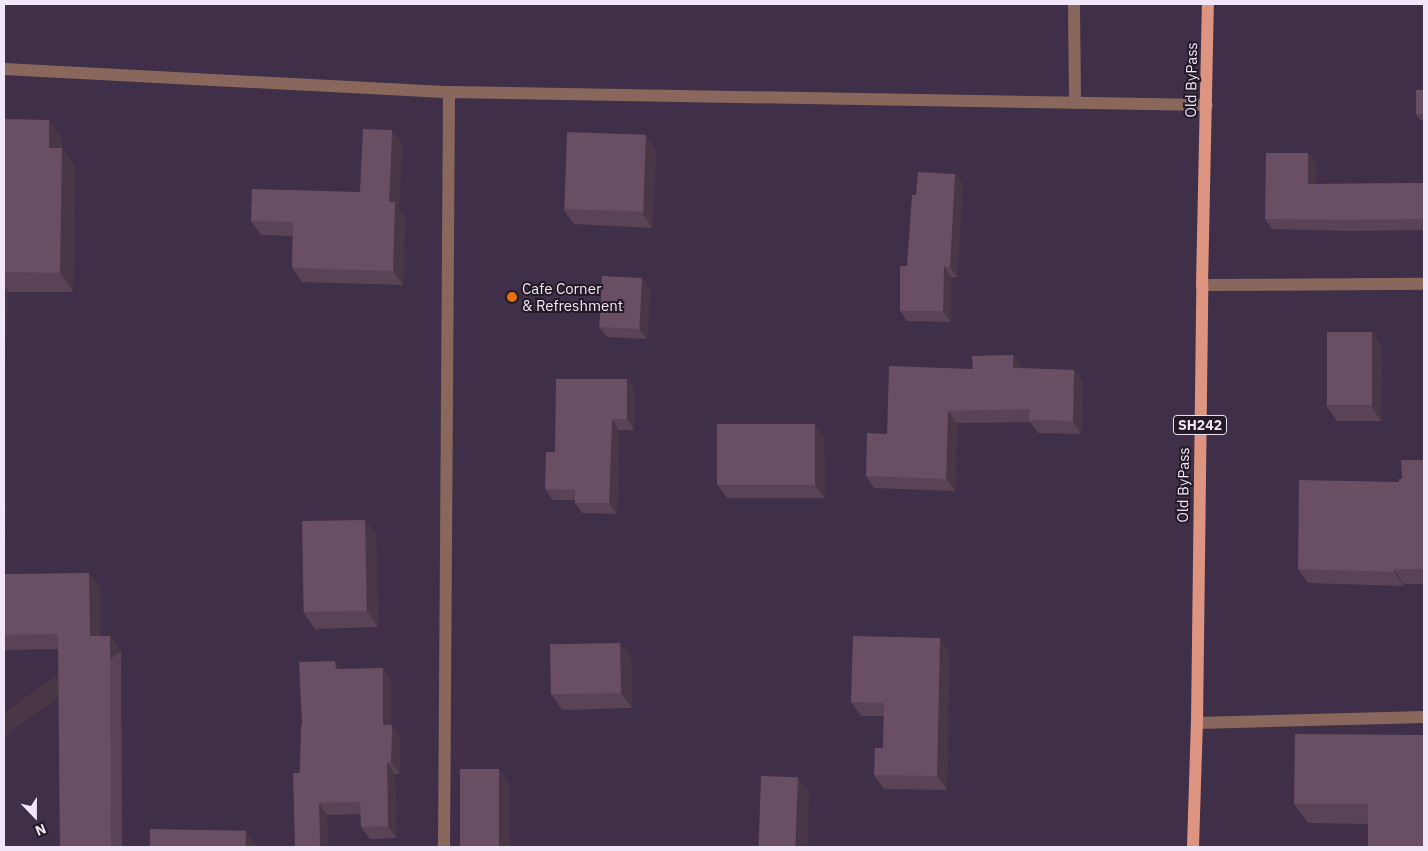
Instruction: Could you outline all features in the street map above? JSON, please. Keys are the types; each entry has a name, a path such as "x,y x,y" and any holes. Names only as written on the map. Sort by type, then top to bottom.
{"main road":[{"name":"Old ByPass","path":"1193,847 1197,723 1202,285 1208,105 1208,4"}],"lane":[{"path":"1074,4 1076,103"},
{"path":"4,69 449,92 1208,105"},
{"path":"444,847 449,92"},
{"path":"1202,285 1424,284"},
{"path":"1197,723 1424,717"}],"building":[{"path":"1416,90 1424,90 1424,114 1416,114"},
{"path":"4,119 49,120 49,148 62,148 60,273 4,272"},
{"path":"363,129 392,130 389,202 395,202 393,271 292,268 293,222 251,221 252,189 360,192"},
{"path":"567,132 646,135 643,212 564,209"},
{"path":"1266,153 1308,153 1308,184 1424,183 1424,219 1265,219"},
{"path":"918,172 955,174 950,267 944,266 943,311 900,311 900,266 907,266 912,195 916,195"},
{"path":"602,276 642,278 639,329 599,327"},
{"path":"1327,332 1372,332 1372,405 1327,405"},
{"path":"1013,355 1013,368 1074,370 1073,421 1029,420 1030,409 948,411 946,479 866,476 867,433 887,434 889,366 973,369 972,356"},
{"path":"556,379 627,379 627,419 612,419 609,503 575,503 575,490 545,489 546,452 555,452"},
{"path":"717,424 815,424 815,485 717,485"},
{"path":"1401,460 1424,460 1424,569 1394,569 1394,572 1298,569 1299,480 1399,482 1399,479 1402,479"},
{"path":"365,520 367,611 304,612 302,521"},
{"path":"89,573 90,636 110,636 111,847 60,847 58,634 4,635 4,574"},
{"path":"853,636 940,638 937,776 874,775 875,748 883,748 884,703 851,702"},
{"path":"620,643 621,693 551,694 550,644"},
{"path":"335,661 336,669 383,668 383,725 392,725 391,762 387,762 388,826 361,827 360,802 319,803 320,847 295,847 293,773 300,773 302,725 299,662"},
{"path":"1295,734 1424,735 1424,847 1368,847 1368,804 1294,804"},
{"path":"460,769 499,769 499,847 460,847"},
{"path":"761,776 798,777 796,847 759,847"},
{"path":"150,829 246,831 246,847 150,847"}],"place":[{"name":"Cafe Corner & Refreshment","path":"512,297"}]}
